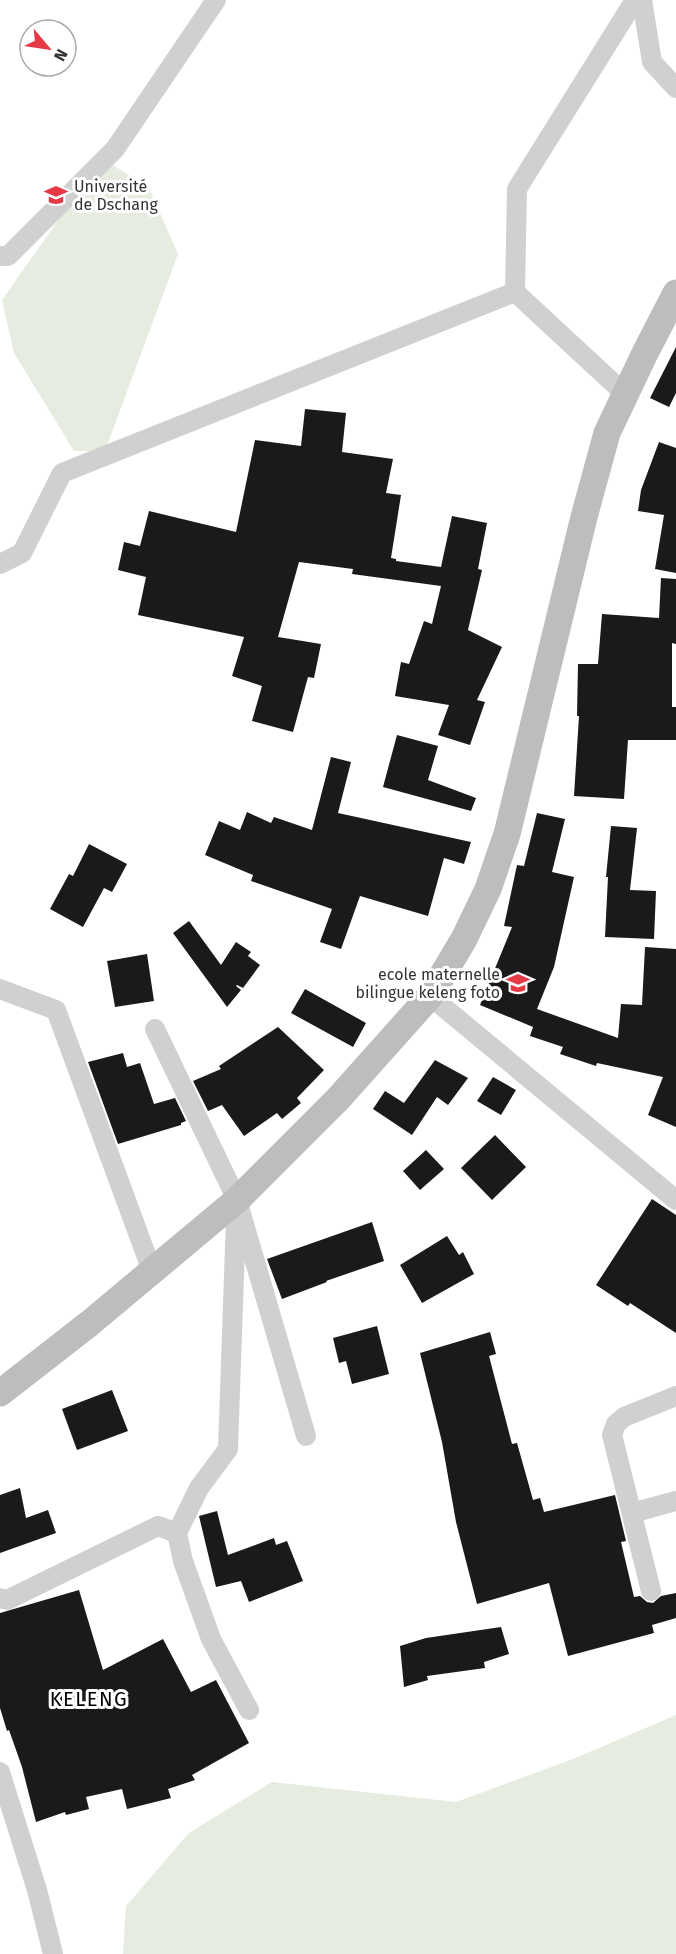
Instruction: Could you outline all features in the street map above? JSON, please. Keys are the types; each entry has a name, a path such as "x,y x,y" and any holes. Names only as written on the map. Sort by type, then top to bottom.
{"main road":[{"path":"0,1393 237,1200 338,1099 430,996 464,939 488,889 507,834 584,517 607,433 676,293"}],"street":[{"path":"0,256 9,256 115,148 216,0"},
{"path":"625,394 515,292 517,189 635,0"},
{"path":"642,0 652,62 676,88"},
{"path":"0,564 22,553 62,473 515,292"},
{"path":"0,989 56,1010 152,1271"},
{"path":"430,996 676,1200"},
{"path":"155,1029 237,1200 306,1437"},
{"path":"237,1200 228,1449 199,1488 177,1533 183,1561 211,1639 249,1710"},
{"path":"651,1591 612,1435 616,1424 624,1417 676,1396"},
{"path":"632,1513 676,1501"},
{"path":"0,1598 7,1600 158,1526 177,1533"},
{"path":"0,1772 37,1890 53,1954"}],"shaded area":[{"path":"102,158 149,188 178,254 105,451 74,451 14,353 2,300"},
{"path":"676,1715 676,1954 123,1954 126,1906 189,1833 272,1782 456,1802 573,1759"}],"building":[{"path":"676,347 676,393 669,407 650,398"},
{"path":"305,409 346,413 342,452 393,459 386,493 401,495 391,558 396,561 441,567 452,516 487,523 478,569 482,570 468,630 502,647 477,700 485,702 470,745 438,735 449,705 395,696 401,662 409,664 424,621 432,624 441,586 352,574 353,569 299,562 278,637 321,644 314,678 308,677 293,732 252,721 262,686 232,676 244,637 138,615 146,577 118,570 124,542 140,546 149,511 236,532 255,440 301,446"},
{"path":"659,442 676,448 676,573 655,569 664,515 638,511 641,490"},
{"path":"661,578 676,579 676,644 672,643 672,707 676,707 676,740 628,740 624,799 574,796 579,716 577,716 578,664 598,664 602,614 659,618"},
{"path":"397,735 438,746 428,780 476,798 471,811 383,787"},
{"path":"331,757 351,762 338,813 471,842 464,864 444,858 428,916 360,896 341,949 320,942 332,909 251,881 253,875 205,855 219,821 240,830 247,812 271,823 274,817 312,830"},
{"path":"537,813 565,819 552,872 574,877 554,967 537,1009 618,1038 621,1004 642,1005 645,947 676,949 676,1127 648,1115 663,1077 597,1063 596,1066 560,1054 563,1047 530,1036 533,1027 480,1005 512,927 504,926 517,865 524,866"},
{"path":"611,826 637,828 630,890 656,891 654,939 605,937 608,877 606,877"},
{"path":"89,844 127,864 112,892 104,888 83,927 50,909 69,874 73,876"},
{"path":"189,921 221,965 236,942 251,952 248,956 260,965 243,988 236,986 241,990 227,1007 173,933"},
{"path":"147,954 154,1001 115,1007 107,961"},
{"path":"305,989 366,1023 353,1047 291,1013"},
{"path":"278,1027 324,1070 297,1098 301,1103 282,1119 277,1113 244,1136 222,1105 208,1111 193,1081 221,1069 219,1066"},
{"path":"123,1053 127,1067 140,1063 154,1104 175,1098 186,1121 181,1125 118,1144 88,1062"},
{"path":"435,1060 468,1078 448,1105 437,1097 412,1135 373,1109 385,1091 404,1103"},
{"path":"493,1077 516,1090 501,1115 477,1101"},
{"path":"495,1135 526,1167 492,1200 461,1168"},
{"path":"426,1150 444,1169 420,1190 403,1171"},
{"path":"652,1199 676,1215 676,1333 630,1303 628,1306 596,1285"},
{"path":"372,1222 384,1261 282,1299 267,1259"},
{"path":"447,1236 459,1255 463,1252 474,1274 422,1303 400,1265"},
{"path":"377,1326 389,1374 352,1384 346,1361 339,1363 333,1338"},
{"path":"490,1332 496,1354 489,1356 512,1444 517,1443 533,1500 540,1498 544,1512 615,1495 626,1541 621,1542 634,1597 640,1596 647,1602 653,1603 661,1596 676,1593 676,1618 652,1625 654,1633 568,1656 549,1583 477,1604 456,1522 442,1442 420,1353"},
{"path":"112,1390 128,1431 77,1450 62,1409"},
{"path":"20,1488 26,1518 48,1510 56,1533 0,1553 0,1495"},
{"path":"217,1511 228,1555 274,1538 276,1545 287,1541 303,1581 249,1602 241,1581 216,1587 199,1516"},
{"path":"79,1590 103,1670 163,1639 191,1692 216,1680 249,1743 192,1775 195,1780 168,1789 171,1798 127,1809 122,1789 86,1797 89,1809 66,1815 65,1812 36,1822 22,1767 0,1708 0,1613"},
{"path":"501,1627 509,1654 484,1662 485,1668 427,1676 428,1680 404,1687 400,1646 426,1638"}],"place":[{"name":"Université de Dschang","path":"56,195"},
{"name":"ecole maternelle bilingue keleng foto","path":"518,983"}],"district":[{"name":"KELENG","path":"89,1699"}]}
